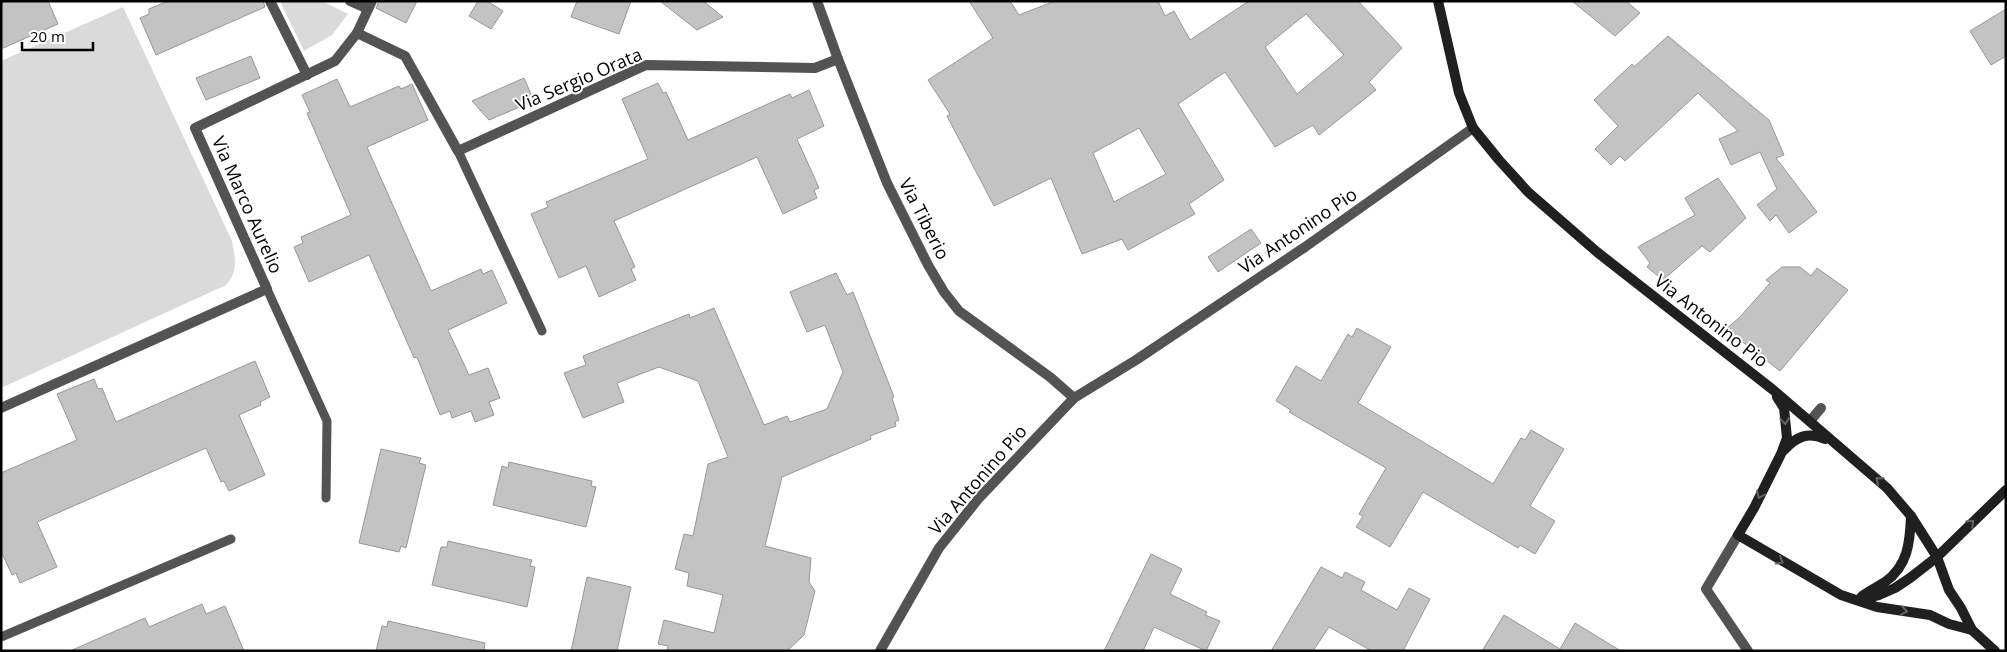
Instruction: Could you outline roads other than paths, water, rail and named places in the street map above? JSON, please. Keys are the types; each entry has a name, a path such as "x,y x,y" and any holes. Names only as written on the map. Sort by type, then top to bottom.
{"street":[{"path":"270,1 307,75"},
{"path":"350,1 370,5"},
{"name":"Via Tiberio","path":"817,1 887,183 944,292 959,311 1050,377 1074,398"},
{"path":"1438,1 1459,93 1473,128"},
{"name":"Via Marco Aurelio","path":"1,408 267,289 195,128 335,61 357,33 370,5"},
{"path":"357,33 405,56 458,151"},
{"name":"Via Sergio Orata","path":"458,151 646,65 815,68 838,59"},
{"name":"Via Antonino Pio","path":"880,651 939,548 979,498 1074,398 1136,360 1305,247 1473,128 1528,192 1597,252 1772,389 1887,488 1911,516 1937,557 1949,590 1972,630 1995,651"},
{"name":"Via Antonino Pio","path":"1772,389 1784,408 1786,438 1781,454 1738,535 1841,595 1877,607 1930,615 1949,624 1972,630"},
{"path":"1810,422 1821,408"},
{"name":"Via Antonino Pio","path":"1781,454 1792,442 1803,435 1816,435 1836,443"},
{"path":"1857,600 1896,588 1937,557 2006,490"},
{"path":"1857,600 1886,581 1897,571 1909,549 1911,516"},
{"path":"1738,535 1706,589 1748,651"}],"lane":[{"path":"458,151 542,331"},
{"path":"267,289 327,421 326,498"},
{"path":"1,637 231,539"}]}
